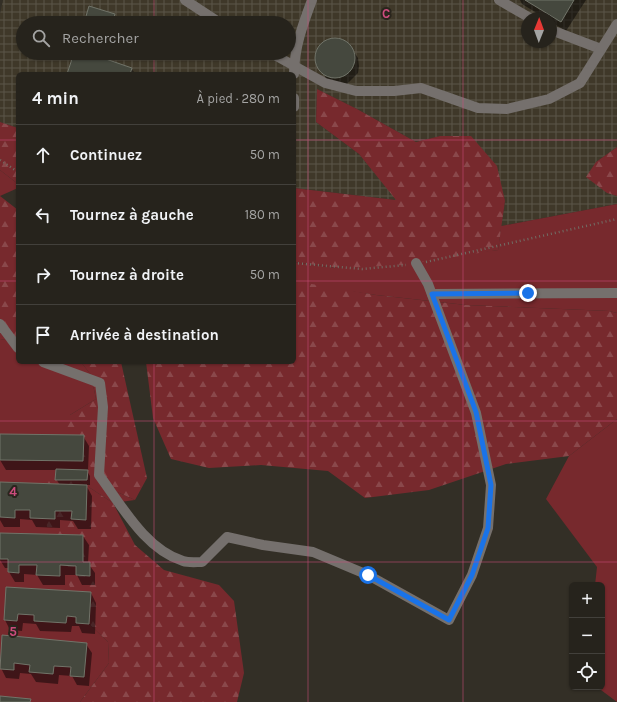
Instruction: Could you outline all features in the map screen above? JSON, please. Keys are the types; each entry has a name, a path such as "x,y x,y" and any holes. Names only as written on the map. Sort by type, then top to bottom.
{"lane":[{"path":"185,0 209,16"},
{"path":"296,57 300,33 312,0"},
{"path":"500,0 521,13"},
{"path":"281,60 294,69 325,83 356,91 394,91 421,88 478,108 507,109 549,99 580,83 617,24"},
{"path":"557,32 601,49"},
{"path":"48,364 100,383 103,408 99,475 139,528 162,552 185,562 202,562 227,537 263,545 313,552 368,575 449,620 472,575 488,528 491,485 476,412 432,294 416,263"},
{"path":"432,294 617,293"},
{"path":"0,324 16,345"}],"path":[{"path":"0,160 16,171"},
{"path":"296,263 362,269 439,260 617,218"}],"shaded area":[{"path":"3,0 617,0 617,147 596,162 607,193 617,196 617,204 501,226 505,201 440,136 416,142 357,109 317,89 316,122 359,154 397,200 296,188 296,72 16,72 16,127 0,122 0,14"}],"green space":[{"path":"317,89 357,109 416,142 440,136 471,136 497,166 505,201 498,250 404,265 336,268 296,262 296,188 396,200 359,154 316,122"},
{"path":"0,122 16,127 16,182 0,170"},
{"path":"617,147 617,196 607,193 586,177 596,162"},
{"path":"0,170 16,182 16,189 0,196"},
{"path":"0,196 16,208 16,342 0,339"},
{"path":"617,204 617,313 609,311 466,305 376,295 296,283 296,262 336,268 498,250 501,226"},
{"path":"296,281 376,295 466,305 609,311 617,313 617,419 569,456 506,464 429,490 365,498 328,471 261,465 209,468 171,459 153,418 146,364 296,364"},
{"path":"0,339 16,342 16,364 83,364 91,375 96,399 70,415 115,491 135,500 113,503 75,478 82,617 108,642 109,663 80,702 0,702"},
{"path":"83,364 121,364 147,478 135,500 115,491 61,437 70,415 96,399 91,375"},
{"path":"617,419 617,702 601,690 605,690 605,582 595,582 597,567 546,499 569,456"},
{"path":"47,473 75,478 113,503 135,545 164,570 219,585 234,601 244,673 237,702 80,702 109,663 108,642 82,617 50,537 35,483"}],"building":[{"path":"525,0 574,0 561,22 557,20 557,12 545,12"},
{"path":"89,6 115,14 114,16 86,16"},
{"path":"331,38 339,38 346,41 352,47 355,58 352,69 346,75 339,78 331,78 324,75 318,69 315,62 315,54 318,47 324,41"},
{"path":"72,60 109,60 132,68 131,72 68,72"},
{"path":"0,434 84,435 83,461 0,460"},
{"path":"56,469 88,470 87,480 55,480"},
{"path":"0,482 87,485 86,520 71,519 72,511 55,511 55,519 30,518 30,510 15,510 15,518 0,517"},
{"path":"0,533 83,535 83,562 90,562 90,576 76,575 76,566 60,565 60,576 36,575 37,565 19,565 19,573 8,572 8,559 0,559"},
{"path":"6,587 91,592 89,624 76,623 76,617 67,616 66,623 34,621 34,615 18,614 17,621 4,620"},
{"path":"2,635 87,643 84,677 70,676 71,667 54,666 53,674 29,672 30,665 14,663 14,670 0,669"},
{"path":"0,696 31,699 30,702 0,702"}],"route":[{"path":"368,575 449,620 472,575 488,528 488,505 491,485 476,412 432,294 528,293"}]}
